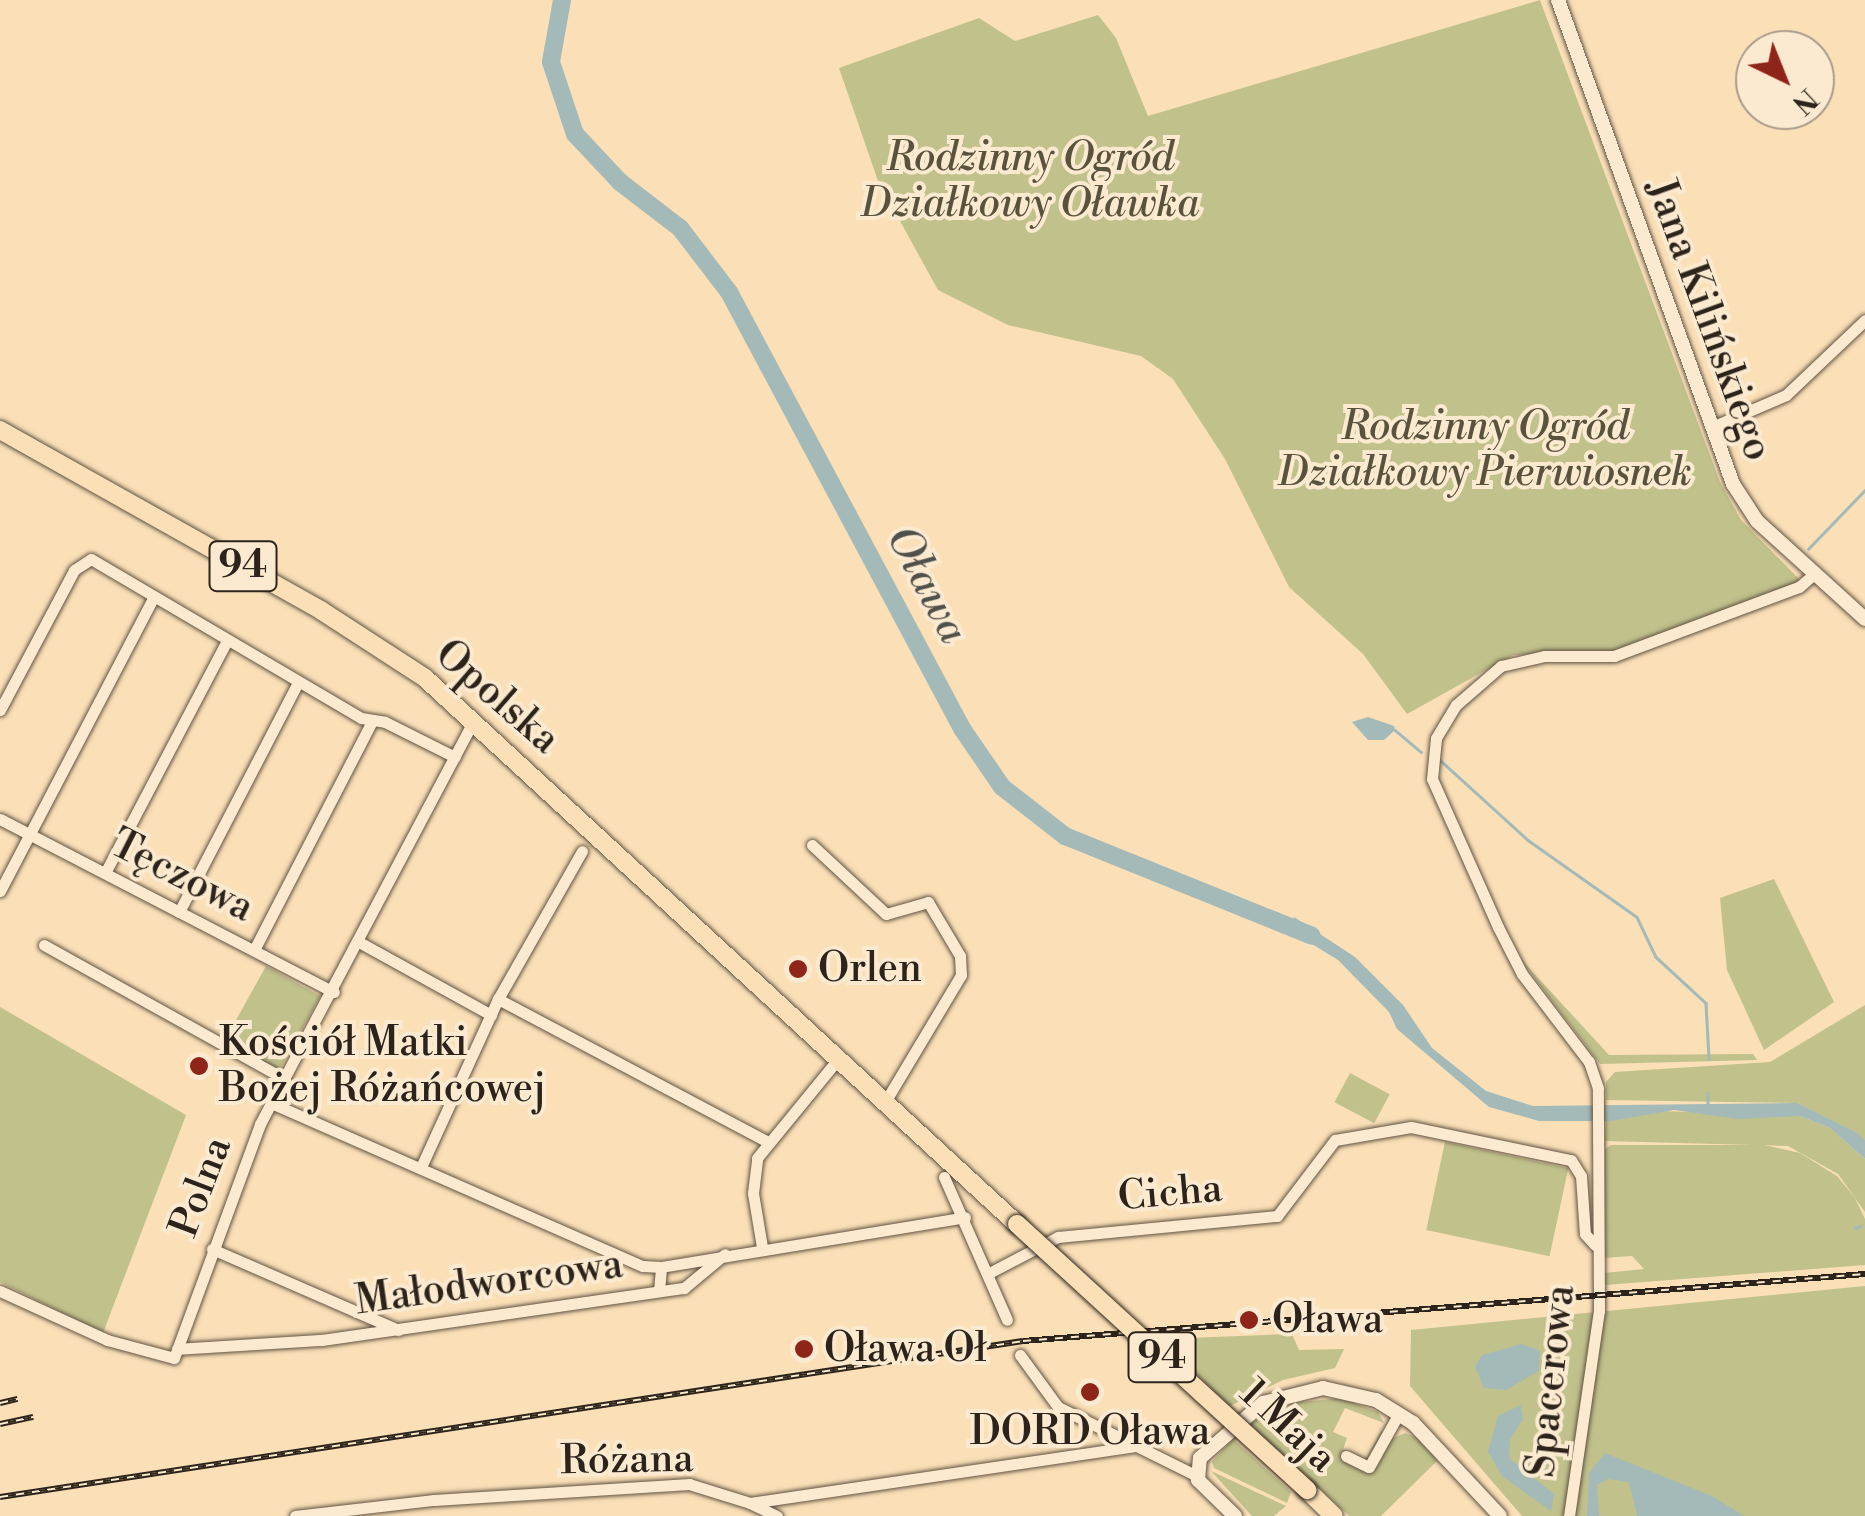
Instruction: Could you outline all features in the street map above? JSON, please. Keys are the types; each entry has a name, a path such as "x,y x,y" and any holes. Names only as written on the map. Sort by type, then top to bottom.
{"main road":[{"name":"Opolska","path":"0,430 359,632 474,720 1018,1224"},
{"name":"1 Maja","path":"1018,1224 1334,1516"}],"street":[{"name":"Jana Kilińskiego","path":"1558,0 1712,427 1747,509 1865,619"},
{"path":"1712,427 1786,395 1865,320"},
{"path":"0,710 84,560 298,682 372,721 455,757"},
{"path":"1595,1249 1598,1088 1589,1062 1522,974 1498,927 1432,779 1436,738 1456,705 1501,666 1530,658 1614,656 1799,587 1814,574"},
{"path":"0,891 154,597"},
{"path":"105,874 227,641"},
{"path":"179,912 298,682"},
{"name":"Polna","path":"177,1349 212,1248 271,1103 334,992 474,720"},
{"path":"254,950 372,721"},
{"name":"Tęczowa","path":"0,819 334,992"},
{"path":"812,845 886,914 928,902 960,956 961,976 885,1102"},
{"path":"421,1167 498,999 582,850"},
{"path":"359,942 491,1015"},
{"path":"44,945 285,1078"},
{"path":"498,999 766,1141"},
{"path":"762,1247 753,1175 766,1141 838,1059"},
{"path":"271,1103 638,1263 661,1267"},
{"name":"Cicha","path":"989,1272 1058,1237 1280,1215 1328,1145 1350,1134 1423,1127 1567,1157 1579,1170 1584,1230 1595,1249"},
{"path":"944,1176 989,1272 1006,1320"},
{"name":"Małodworcowa","path":"177,1349 398,1330 659,1291 661,1267 762,1247 965,1217"},
{"path":"212,1248 398,1330"},
{"name":"Spacerowa","path":"1570,1516 1599,1311 1595,1249"},
{"path":"659,1291 701,1280 726,1254"},
{"path":"0,1291 107,1340 174,1358 177,1349"},
{"path":"1020,1355 1053,1404 1200,1481 1235,1516"},
{"name":"Spacerowa","path":"1200,1481 1198,1461 1224,1432 1285,1395 1344,1390 1399,1413 1428,1435 1500,1516"},
{"path":"1346,1456 1368,1467 1399,1413"},
{"path":"1088,1452 1092,1424"},
{"name":"Różana","path":"296,1516 434,1500 689,1484 750,1503 1134,1446"},
{"path":"750,1503 777,1516"}],"green space":[{"path":"1540,0 1720,482 1741,520 1801,581 1614,651 1513,655 1407,714 1363,654 1289,587 1225,459 1173,379 1141,356 1008,325 938,290 878,181 839,68 979,18 1015,41 1098,15 1116,38 1148,116"},
{"path":"1774,879 1834,1002 1764,1050 1727,970 1720,898"},
{"path":"1518,956 1609,1055 1753,1054 1757,1060 1600,1064"},
{"path":"266,966 320,996 279,1070 225,1040"},
{"path":"1865,1005 1865,1140 1797,1103 1606,1100 1606,1082 1615,1072 1770,1062"},
{"path":"0,1007 186,1115 103,1333 0,1282"},
{"path":"1350,1073 1390,1094 1374,1123 1335,1102"},
{"path":"1662,1111 1800,1116 1830,1128 1865,1159 1865,1212 1838,1174 1788,1146 1605,1141 1606,1121"},
{"path":"1445,1142 1568,1168 1550,1256 1426,1230"},
{"path":"1611,1145 1764,1145 1800,1153 1837,1176 1855,1198 1865,1219 1865,1265 1605,1285 1604,1273 1644,1269 1632,1256 1603,1258 1605,1149"},
{"path":"1865,1286 1865,1516 1522,1516 1410,1386 1411,1330"},
{"path":"1292,1334 1299,1350 1344,1349 1335,1368 1283,1380 1230,1406 1161,1339"},
{"path":"1340,1398 1378,1412 1384,1423 1345,1408 1333,1432 1347,1438 1343,1449 1366,1459 1381,1431 1393,1438 1405,1433 1422,1440 1439,1459 1381,1516 1349,1516 1249,1423 1293,1403"},
{"path":"1233,1439 1291,1492 1287,1503 1214,1468 1212,1462"},
{"path":"1211,1471 1286,1506 1274,1516 1252,1516"}],"water":[{"path":"1368,717 1394,726 1395,730 1384,740 1368,740 1352,722"},
{"path":"1294,917 1355,957 1403,1005 1432,1048 1486,1091 1533,1106 1797,1103 1857,1133 1865,1140 1865,1159 1830,1128 1800,1116 1738,1119 1674,1110 1611,1121 1539,1121 1489,1107 1397,1029 1389,1012 1338,960 1289,930"},
{"path":"1522,1344 1540,1351 1539,1371 1506,1390 1484,1388 1475,1366 1482,1355"},
{"path":"1521,1405 1523,1419 1510,1439 1509,1458 1554,1494 1551,1511 1502,1476 1488,1452 1498,1416"},
{"path":"1605,1453 1712,1496 1744,1516 1637,1516 1629,1482 1608,1479 1597,1485 1599,1516 1587,1516 1589,1473"}],"waterway":[{"name":"Oława","path":"562,0 551,62 575,134 620,182 680,228 729,292 963,730 1002,787 1065,836 1312,936"},
{"path":"1808,549 1865,490"},
{"path":"1395,730 1421,752"},
{"path":"1439,759 1528,840 1637,917 1656,957 1706,1003 1709,1059"},
{"path":"1708,1093 1708,1107"},
{"path":"1855,1228 1861,1226"}],"railway":[{"path":"0,1497 1023,1341 1865,1274"},
{"path":"0,1403 18,1399"},
{"path":"0,1424 33,1417"}],"place":[{"name":"Orlen","path":"798,969"},
{"name":"Kościół Matki Bożej Różańcowej","path":"199,1066"},
{"name":"Oława","path":"1249,1320"},
{"name":"Oława Oł","path":"804,1349"},
{"name":"DORD Oława","path":"1090,1392"}],"park label":[{"name":"Rodzinny Ogród Działkowy Oławka","path":"1030,181"},
{"name":"Rodzinny Ogród Działkowy Pierwiosnek","path":"1485,450"}]}
